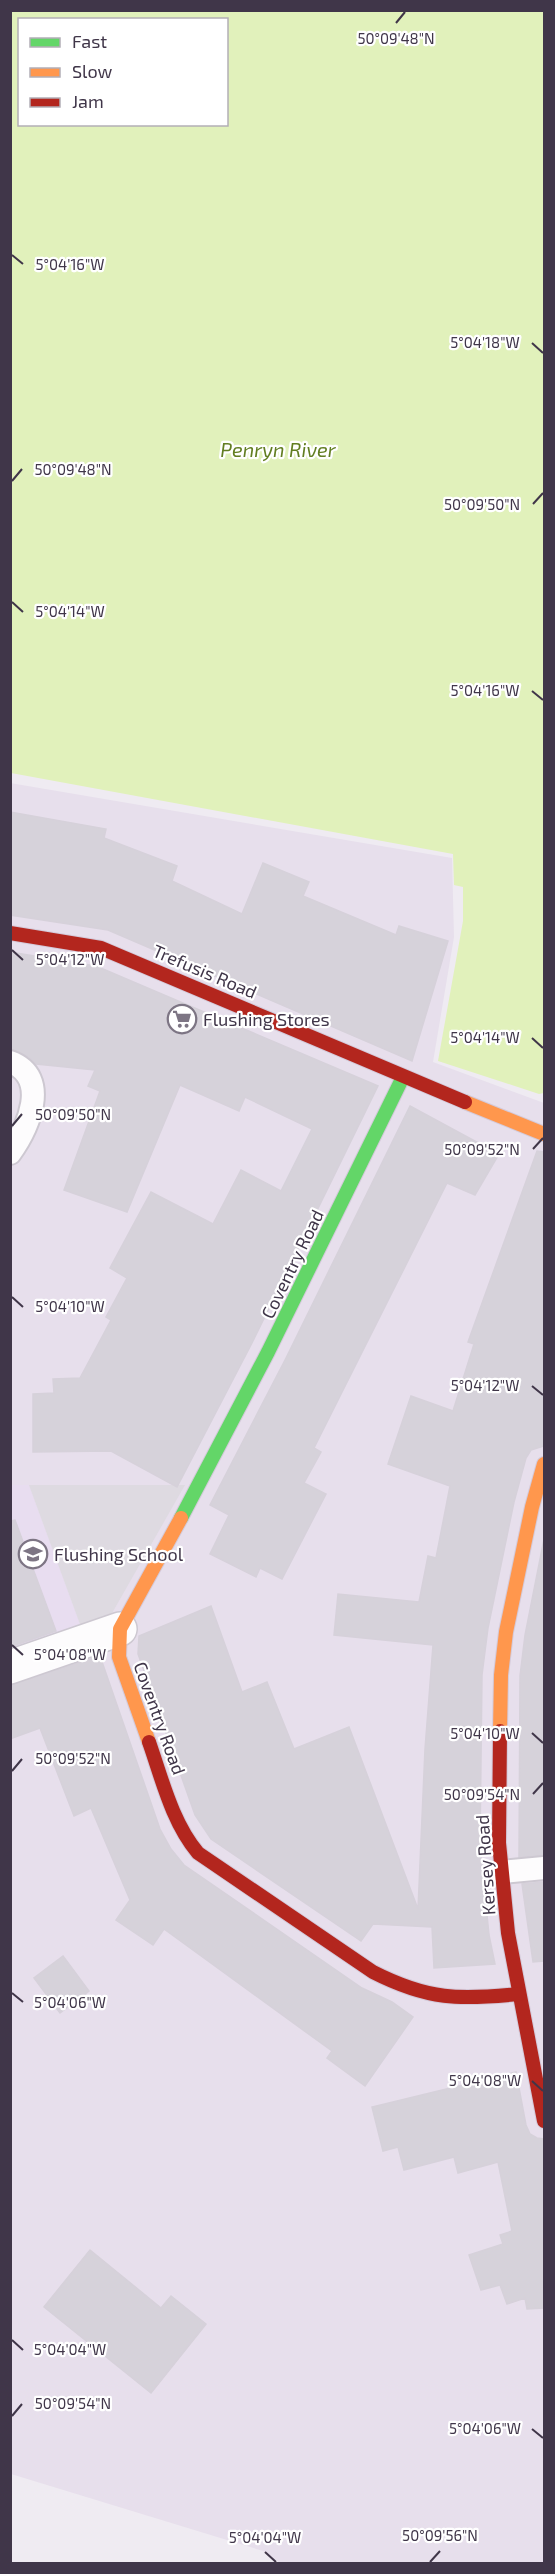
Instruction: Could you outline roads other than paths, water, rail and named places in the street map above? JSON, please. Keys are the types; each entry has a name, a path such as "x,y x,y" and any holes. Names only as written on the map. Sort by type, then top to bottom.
{"street":[{"name":"Trefusis Road","path":"10,933 101,948 403,1077 544,1134"},
{"name":"Coventry Road","path":"403,1077 244,1400 120,1629 119,1657 178,1823 187,1840 198,1852 363,1966 394,1984 436,1998 461,1999 519,1994"},
{"name":"Kersey Road","path":"544,1464 532,1507 506,1632 501,1675 499,1843 508,1933 544,2121"},
{"path":"10,1667 120,1629"}],"lane":[{"path":"10,1062 22,1066 26,1071 33,1091 32,1108 19,1141 10,1153"},
{"path":"501,1872 544,1868"}],"water":[{"name":"Penryn River","path":"10,11 544,11 544,1093 539,1094 438,1061 463,921 463,887 454,885 453,854 11,773"}],"place":[{"name":"Flushing Stores","path":"182,1019"},
{"name":"Flushing School","path":"33,1554"}]}
